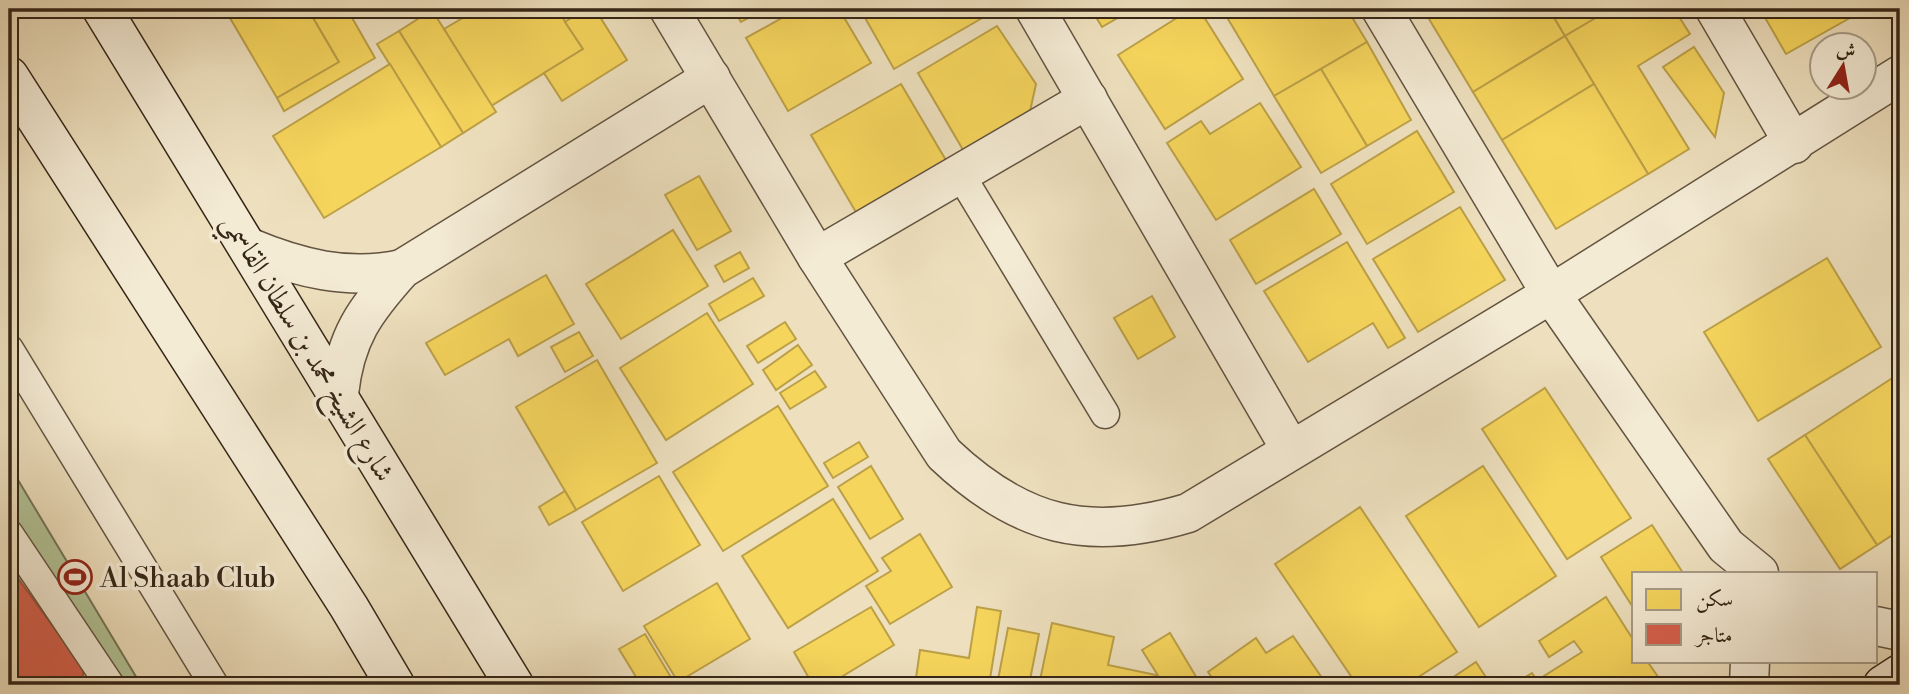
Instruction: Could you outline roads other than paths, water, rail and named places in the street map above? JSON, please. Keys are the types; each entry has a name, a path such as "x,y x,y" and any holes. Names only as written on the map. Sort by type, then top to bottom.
{"street":[{"name":"شارع الشيخ محمد بن سلطان القاسمي","path":"102,9 514,685"},
{"path":"669,9 817,257 944,454 972,480 1004,502 1039,517 1077,526 1152,523 1188,513 1551,294 1794,144 1900,75"},
{"path":"1035,9 1291,450"},
{"path":"1381,9 1551,294 1730,559 1757,572"},
{"path":"1715,9 1794,144"},
{"path":"9,76 349,607 395,685"},
{"path":"339,394 347,347 357,325 369,306 402,269 711,78"},
{"path":"817,257 1088,99"},
{"path":"248,247 324,272 377,275 402,269"},
{"path":"1878,626 1900,631"},
{"path":"1749,685 1750,662"},
{"path":"1883,685 1900,674"}],"lane":[{"path":"960,174 1104,414"},
{"path":"12,362 214,685"},
{"path":"9,534 110,685"}],"place":[{"name":"Al Shaab Club","path":"75,577"}]}
